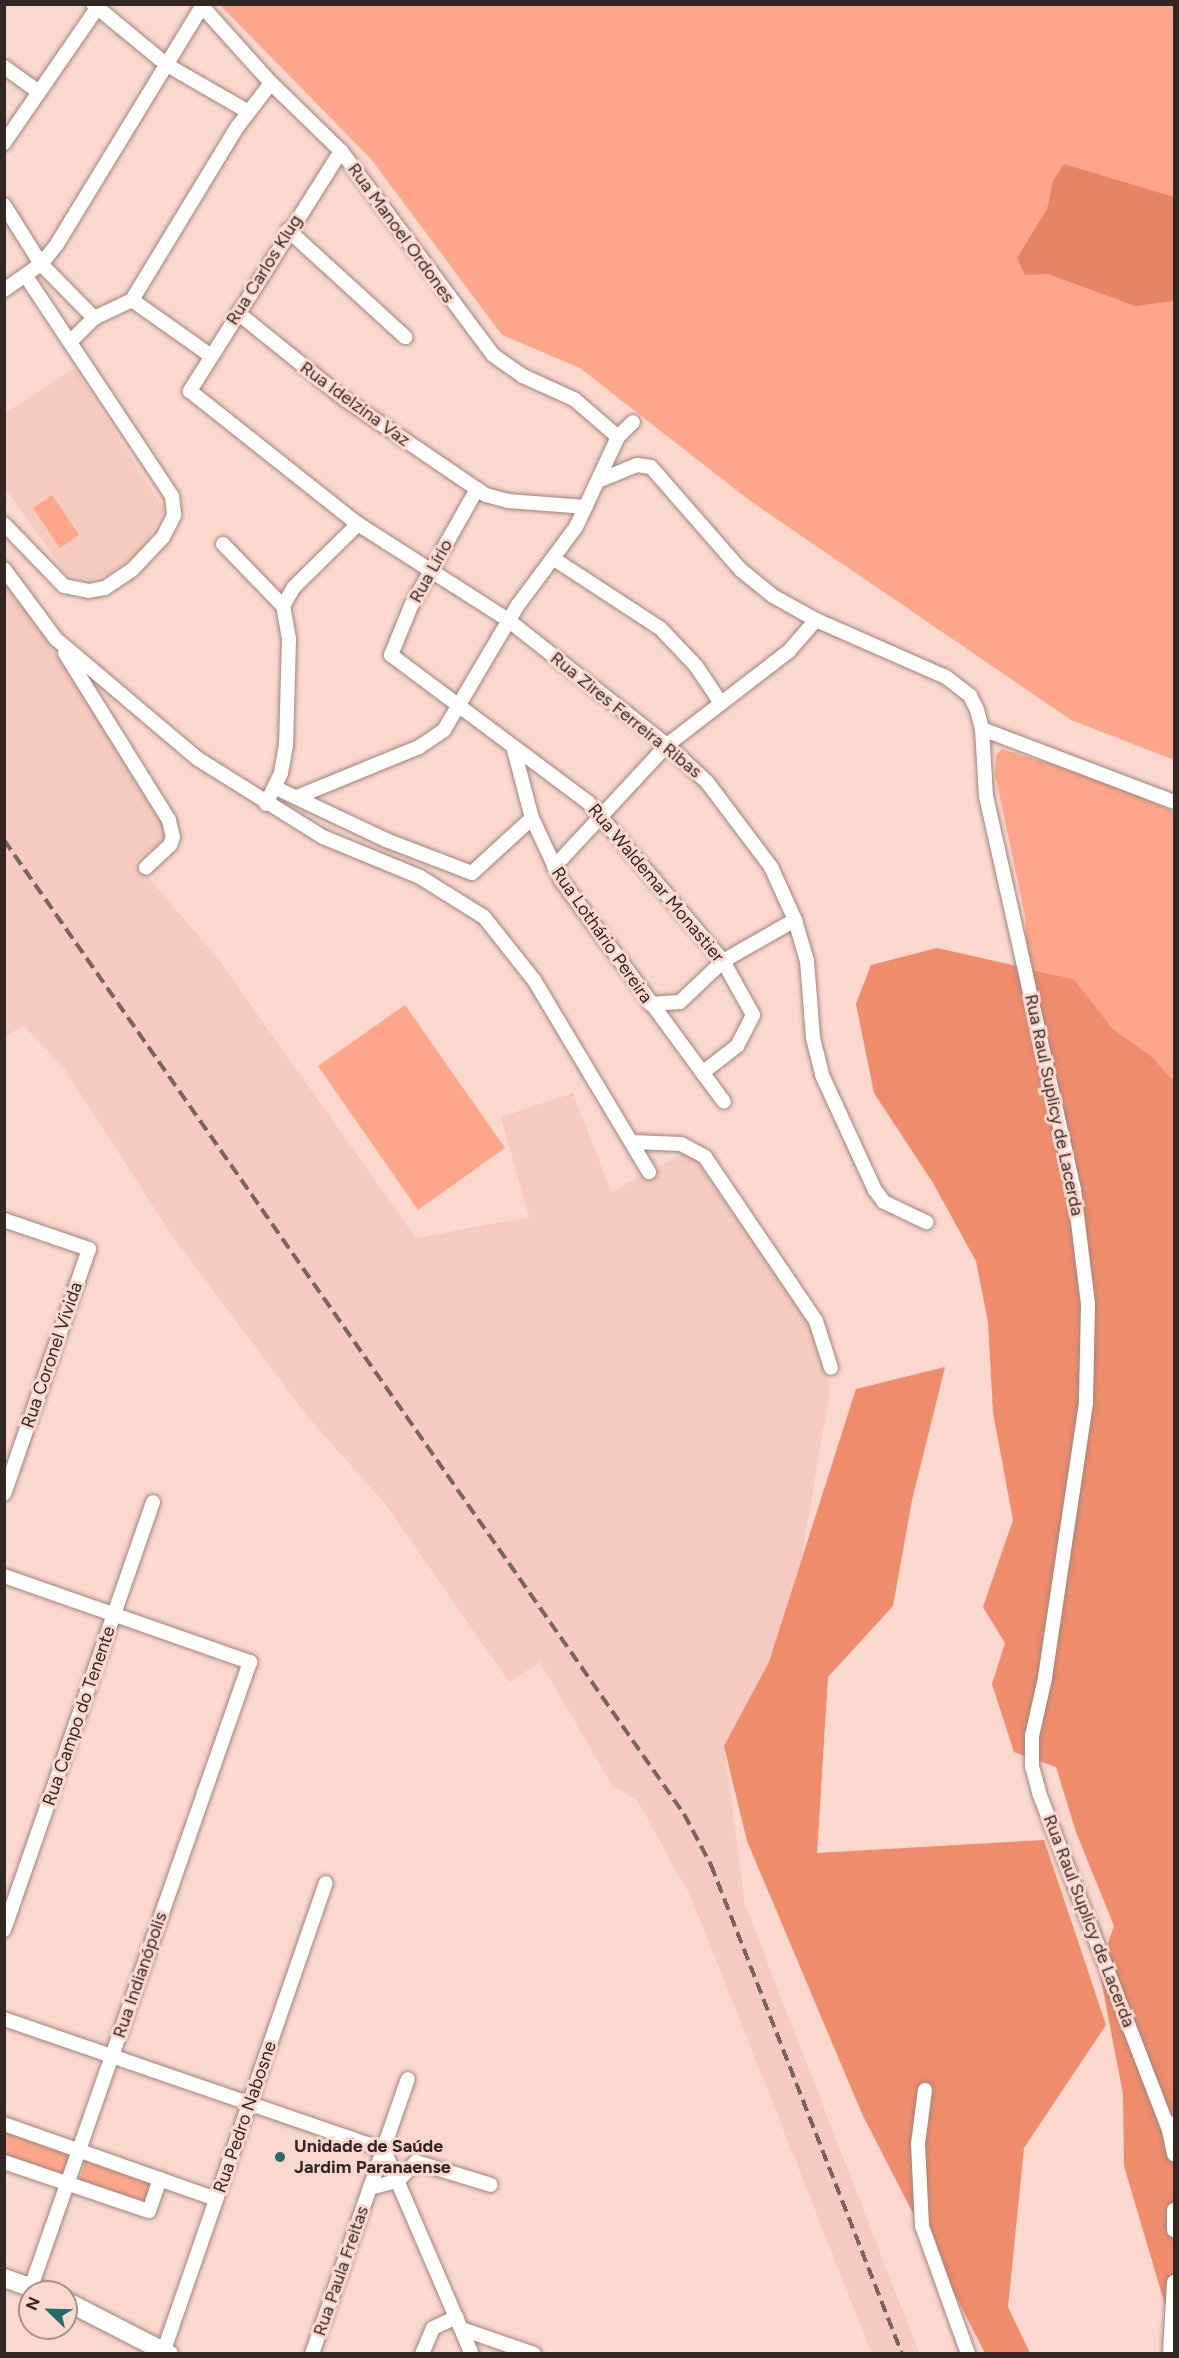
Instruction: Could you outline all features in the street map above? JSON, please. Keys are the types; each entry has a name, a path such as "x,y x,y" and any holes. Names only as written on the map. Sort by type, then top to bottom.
{"main road":[{"path":"78,2307 166,2352"}],"street":[{"path":"4,290 41,264 70,225 201,5"},
{"name":"Rua Manoel Ordones","path":"201,5 271,83 341,151 493,355 523,376 574,399 618,437"},
{"path":"4,143 95,6 167,65 248,111"},
{"path":"4,67 39,92"},
{"path":"70,342 94,318 132,300 248,111 271,83"},
{"name":"Rua Carlos Klug","path":"190,391 288,230 341,151"},
{"path":"4,205 41,264 94,318"},
{"path":"288,230 405,337"},
{"path":"4,524 64,586 89,591 105,588 132,570 163,537 174,515 172,496 26,276"},
{"path":"132,300 212,356"},
{"name":"Rua Idelzina Vaz","path":"238,313 346,400 477,489 508,501 586,507"},
{"name":"Rua Zires Ferreira Ribas","path":"190,391 358,524 508,620 667,745 707,782 771,867 795,920 807,961 815,1048 827,1090 880,1196 898,1210 926,1222"},
{"path":"297,797 430,741 444,730 508,620 554,559 586,507 618,437 633,422"},
{"path":"554,867 603,818 667,745 789,651 816,620 773,596 741,570 651,467 638,465 598,481"},
{"name":"Rua Lírio","path":"390,655 431,570 477,489"},
{"path":"283,606 294,587 358,524"},
{"path":"223,544 283,606 289,639 286,747 276,788 266,804"},
{"path":"554,559 660,628 696,666 721,703"},
{"path":"4,569 56,639 169,820 173,837 170,845 146,867"},
{"name":"Rua Raul Suplicy de Lacerda","path":"816,620 946,677 970,696 982,729 986,796 1039,1043 1058,1109 1086,1282 1086,1403 1041,1698 1042,1729 1032,1752 1039,1793 1154,2088 1174,2154"},
{"path":"56,639 167,735 266,804 323,837 428,881 484,917 534,980 649,1172"},
{"name":"Rua Waldemar Monastier","path":"390,655 514,750 580,795 603,818 723,961 753,1015 737,1046 702,1073"},
{"path":"982,729 1174,802"},
{"name":"Rua Lothário Pereira","path":"514,750 532,818 554,867 650,1004 724,1102"},
{"path":"276,788 387,840 472,873 532,818"},
{"path":"650,1004 680,1002 723,961 795,920"},
{"path":"632,1142 681,1144 705,1157 816,1321 831,1368"},
{"name":"Rua Coronel Vivida","path":"4,1220 89,1249 4,1494"},
{"name":"Rua Campo do Tenente","path":"4,1930 153,1502"},
{"path":"4,1576 114,1614"},
{"name":"Rua Indianópolis","path":"40,2280 68,2183 250,1662 114,1614"},
{"name":"Rua Pedro Nabosne","path":"166,2352 216,2199 326,1883"},
{"path":"4,2019 384,2150 399,2180 472,2354"},
{"name":"Rua Paula Freitas","path":"312,2354 408,2079"},
{"path":"925,2090 918,2144 922,2226 968,2354"},
{"path":"4,2124 216,2199"},
{"path":"4,2162 149,2211 160,2179"},
{"path":"399,2180 410,2165 424,2162 491,2185"},
{"name":"Rua Paula Freitas","path":"370,2188 399,2180"},
{"path":"1174,2210 1174,2230"},
{"path":"1170,2354 1174,2282"},
{"path":"422,2354 433,2328 459,2323 534,2354"}],"shaded area":[{"path":"220,5 1174,5 1174,760 1071,720 749,500 580,368 502,335 371,159"},
{"path":"1064,164 1174,197 1174,301 1135,306 1048,274 1025,275 1017,258 1047,209 1053,181"},
{"path":"74,368 164,510 142,550 112,573 89,580 66,574 5,488 4,414"},
{"path":"52,495 79,535 60,548 33,508"},
{"path":"4,578 126,758 166,827 162,841 135,862 218,959 416,1238 529,1217 501,1117 573,1093 611,1192 689,1150 815,1330 830,1389 801,1561 769,1662 724,1746 745,1905 919,2353 872,2353 690,1895 637,1800 612,1785 540,1662 509,1682 386,1505 309,1418 173,1237 64,1068 24,1026 5,1036"},
{"path":"1002,749 1107,782 1174,812 1174,1081 1150,1055 1113,1029 1074,979 1028,968 1025,916 995,774 996,755"},
{"path":"937,948 1074,979 1113,1029 1150,1055 1174,1081 1174,2335 1124,2166 1123,2094 1099,1969 1114,1926 1076,1832 1056,1767 1014,1752 992,1684 1005,1643 983,1607 1013,1520 993,1412 988,1322 976,1261 933,1183 874,1093 856,1004 871,965"},
{"path":"405,1005 505,1148 418,1210 318,1066"},
{"path":"945,1367 912,1500 893,1606 828,1677 817,1853 1044,1840 1106,2025 1024,2148 1008,2307 1030,2353 985,2353 863,2116 747,1841 724,1746 769,1662 856,1389"},
{"path":"5,2130 71,2153 64,2176 5,2155"},
{"path":"86,2159 155,2183 148,2204 79,2181"}],"railway":[{"path":"4,840 684,1814 711,1865 902,2354"}],"place":[{"name":"Unidade de Saúde Jardim Paranaense","path":"280,2157"}]}
